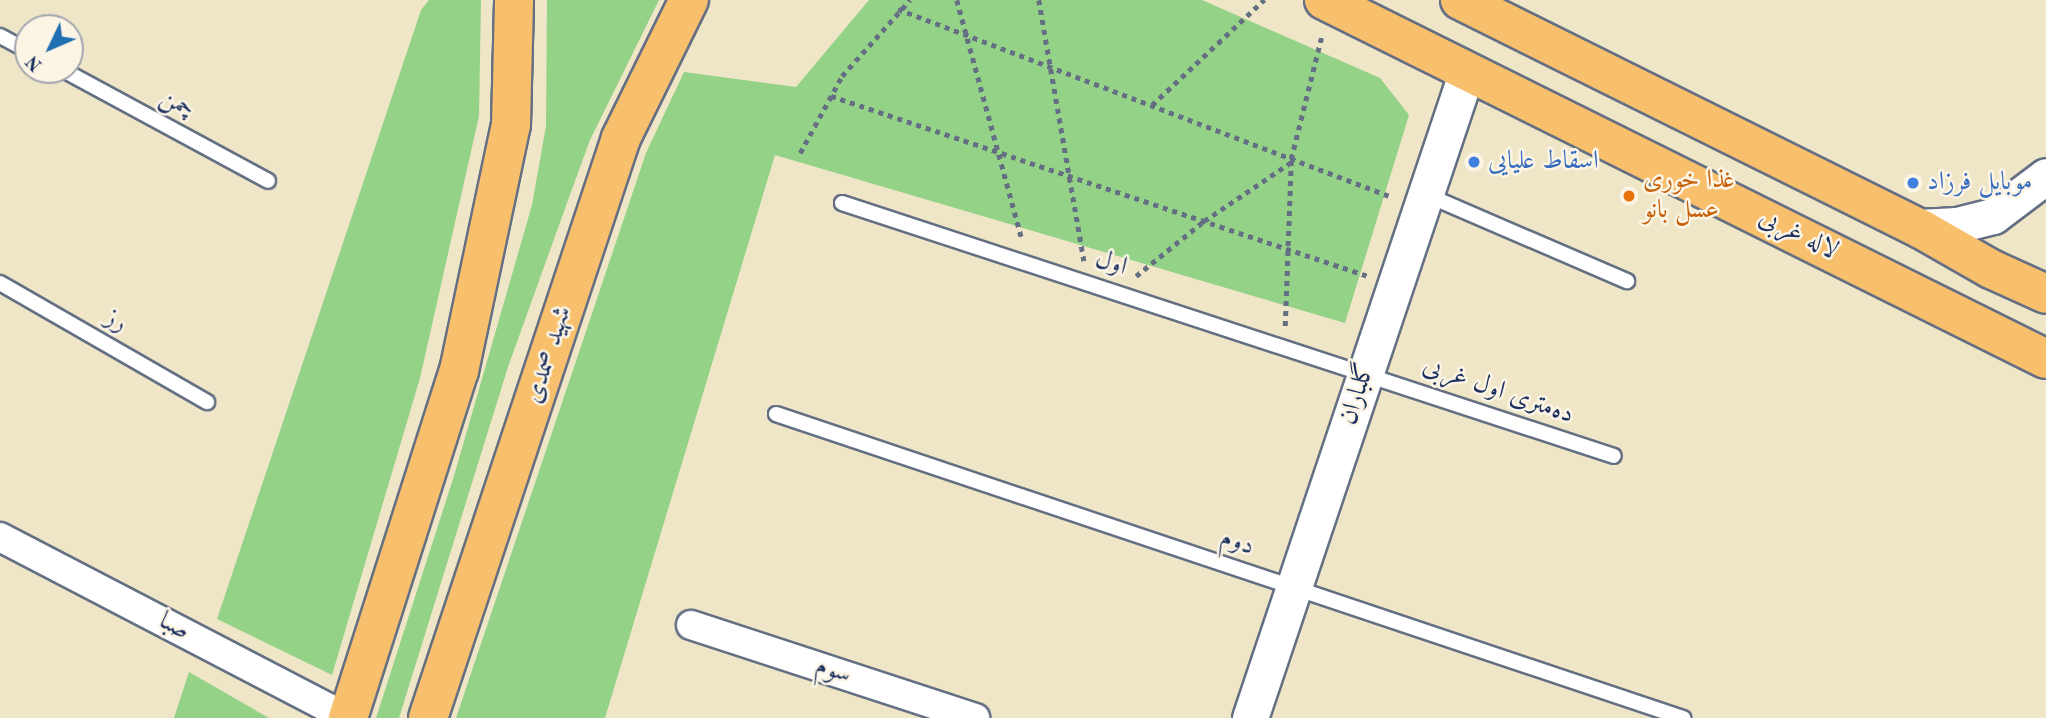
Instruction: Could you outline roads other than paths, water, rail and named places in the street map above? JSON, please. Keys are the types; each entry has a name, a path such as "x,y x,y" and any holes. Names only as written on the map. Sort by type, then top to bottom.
{"main road":[{"path":"348,718 459,371 511,125 514,0"},
{"name":"شهید صمدی","path":"428,718 621,138 688,0"},
{"path":"1460,0 1918,227 1991,269 2046,294"},
{"name":"لاله غربی","path":"1327,2 2046,359"}],"street":[{"name":"گلباران","path":"1250,718 1466,71"},
{"path":"1918,227 1957,225 1993,216 2046,176"},
{"name":"صبا","path":"0,537 348,718"},
{"name":"سوم","path":"691,625 975,718"}],"lane":[{"name":"چمن","path":"84,81 268,181"},
{"path":"1423,201 1627,281"},
{"name":"اول","path":"842,203 1366,373"},
{"name":"رز","path":"0,283 207,401"},
{"name":"ده‌متری اول غربی","path":"1366,373 1614,456"},
{"name":"دوم","path":"776,414 1683,718"}],"place":[{"name":"اسقاط علیایی","path":"1474,162"},
{"name":"موبایل فرزاد","path":"1913,183"},
{"name":"غذا خوری عسل بانو","path":"1629,196"}]}
